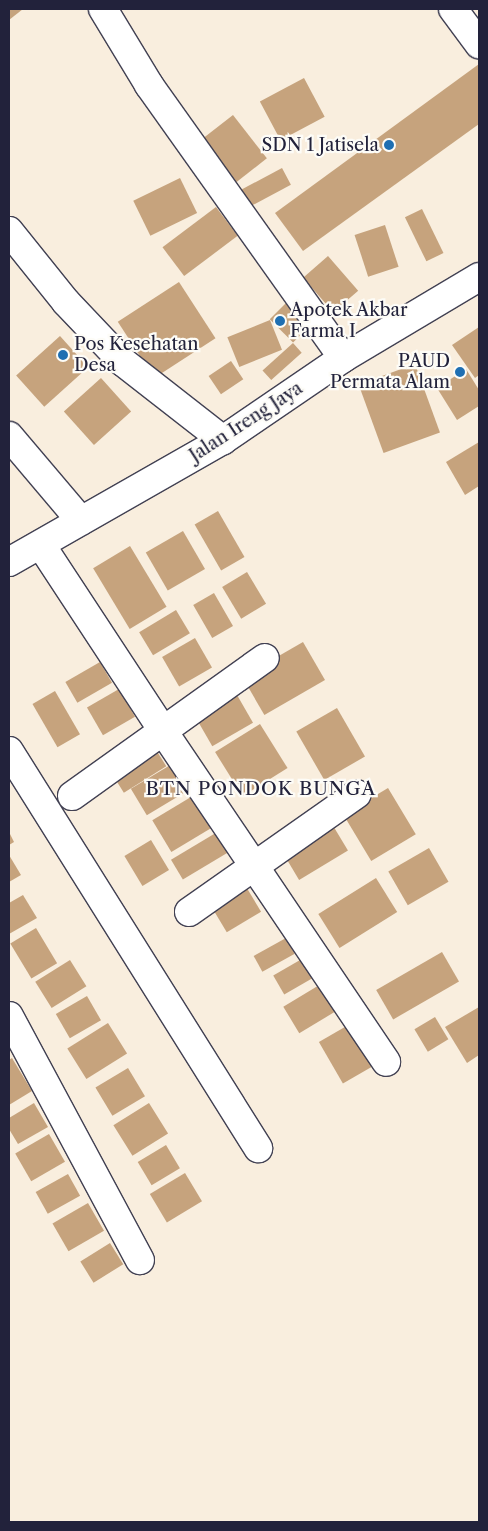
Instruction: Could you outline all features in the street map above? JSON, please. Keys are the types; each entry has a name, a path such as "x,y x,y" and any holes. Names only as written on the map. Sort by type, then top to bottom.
{"street":[{"path":"103,9 149,85 343,358"},
{"path":"453,9 479,44"},
{"path":"9,231 93,333 123,362 223,440"},
{"name":"Jalan Ireng Jaya","path":"11,557 42,545 223,440 343,358 479,277"},
{"path":"9,436 81,521"},
{"path":"42,545 163,731 386,1062"},
{"path":"72,796 265,658"},
{"path":"9,751 258,1148"},
{"path":"189,912 357,794"},
{"path":"9,1016 140,1260"}],"building":[{"path":"9,9 23,9 9,20"},
{"path":"479,64 479,124 303,251 275,213"},
{"path":"304,78 325,117 281,140 260,101"},
{"path":"233,115 267,158 234,184 200,141"},
{"path":"282,168 291,185 247,208 238,191"},
{"path":"180,178 197,213 150,236 133,201"},
{"path":"216,207 238,236 184,276 162,247"},
{"path":"422,209 443,253 426,261 405,217"},
{"path":"385,225 399,267 368,277 355,235"},
{"path":"328,256 358,291 333,312 303,278"},
{"path":"179,282 215,338 154,378 118,322"},
{"path":"286,303 309,326 293,343 270,319"},
{"path":"270,320 282,350 239,367 227,337"},
{"path":"479,327 479,375 475,378 452,345"},
{"path":"60,336 88,367 44,407 16,375"},
{"path":"293,343 302,353 271,380 263,370"},
{"path":"231,361 243,379 221,394 209,376"},
{"path":"415,364 440,433 384,453 359,385"},
{"path":"466,369 479,390 479,406 457,420 437,388"},
{"path":"101,378 131,411 94,445 64,411"},
{"path":"479,442 479,486 465,495 446,462"},
{"path":"218,511 244,557 221,570 195,524"},
{"path":"183,531 205,569 168,591 146,552"},
{"path":"130,546 167,607 130,629 93,568"},
{"path":"247,572 266,604 241,619 222,587"},
{"path":"214,593 233,626 212,638 193,605"},
{"path":"176,610 190,633 153,655 139,632"},
{"path":"195,638 212,667 179,686 162,657"},
{"path":"303,642 325,680 264,715 242,677"},
{"path":"100,662 112,683 77,703 65,682"},
{"path":"233,688 253,723 212,746 192,712"},
{"path":"119,689 135,717 103,735 87,708"},
{"path":"55,691 80,734 57,747 32,704"},
{"path":"337,708 365,756 324,780 296,732"},
{"path":"260,724 288,768 243,796 215,752"},
{"path":"153,745 166,766 124,793 111,771"},
{"path":"172,764 188,791 147,815 131,789"},
{"path":"388,788 416,834 371,861 343,815"},
{"path":"196,794 215,826 171,852 152,820"},
{"path":"332,824 348,851 299,880 283,853"},
{"path":"219,831 231,851 183,880 171,860"},
{"path":"9,832 14,842 9,845"},
{"path":"151,840 169,870 142,886 124,856"},
{"path":"429,848 448,882 408,905 388,872"},
{"path":"9,855 21,875 9,882"},
{"path":"376,878 397,912 340,948 318,914"},
{"path":"242,880 261,912 227,932 208,901"},
{"path":"23,895 37,918 9,934 9,903"},
{"path":"36,928 57,963 31,979 10,943"},
{"path":"286,938 295,954 262,972 254,956"},
{"path":"442,952 459,981 393,1019 376,990"},
{"path":"307,956 318,975 284,995 273,976"},
{"path":"70,960 86,986 52,1008 35,982"},
{"path":"321,984 337,1011 299,1033 283,1007"},
{"path":"87,996 101,1020 70,1038 56,1014"},
{"path":"479,1007 479,1055 467,1063 445,1027"},
{"path":"435,1017 448,1039 428,1052 414,1029"},
{"path":"357,1020 381,1062 343,1084 319,1042"},
{"path":"108,1023 127,1054 86,1079 67,1048"},
{"path":"12,1058 32,1091 9,1105 9,1060"},
{"path":"128,1068 145,1096 112,1116 95,1088"},
{"path":"34,1103 48,1127 18,1144 9,1129 9,1118"},
{"path":"149,1103 168,1134 132,1156 113,1125"},
{"path":"49,1134 65,1162 31,1181 15,1154"},
{"path":"166,1145 180,1168 152,1185 138,1162"},
{"path":"185,1173 202,1201 167,1222 150,1194"},
{"path":"68,1174 80,1196 48,1214 36,1192"},
{"path":"88,1203 104,1231 68,1251 52,1224"},
{"path":"110,1243 123,1264 94,1283 80,1262"}],"place":[{"name":"SDN 1 Jatisela","path":"389,145"},
{"name":"Apotek Akbar Farma I","path":"280,321"},
{"name":"Pos Kesehatan Desa","path":"63,355"},
{"name":"PAUD Permata Alam","path":"460,372"}],"district":[{"name":"BTN PONDOK BUNGA","path":"261,789"}]}
